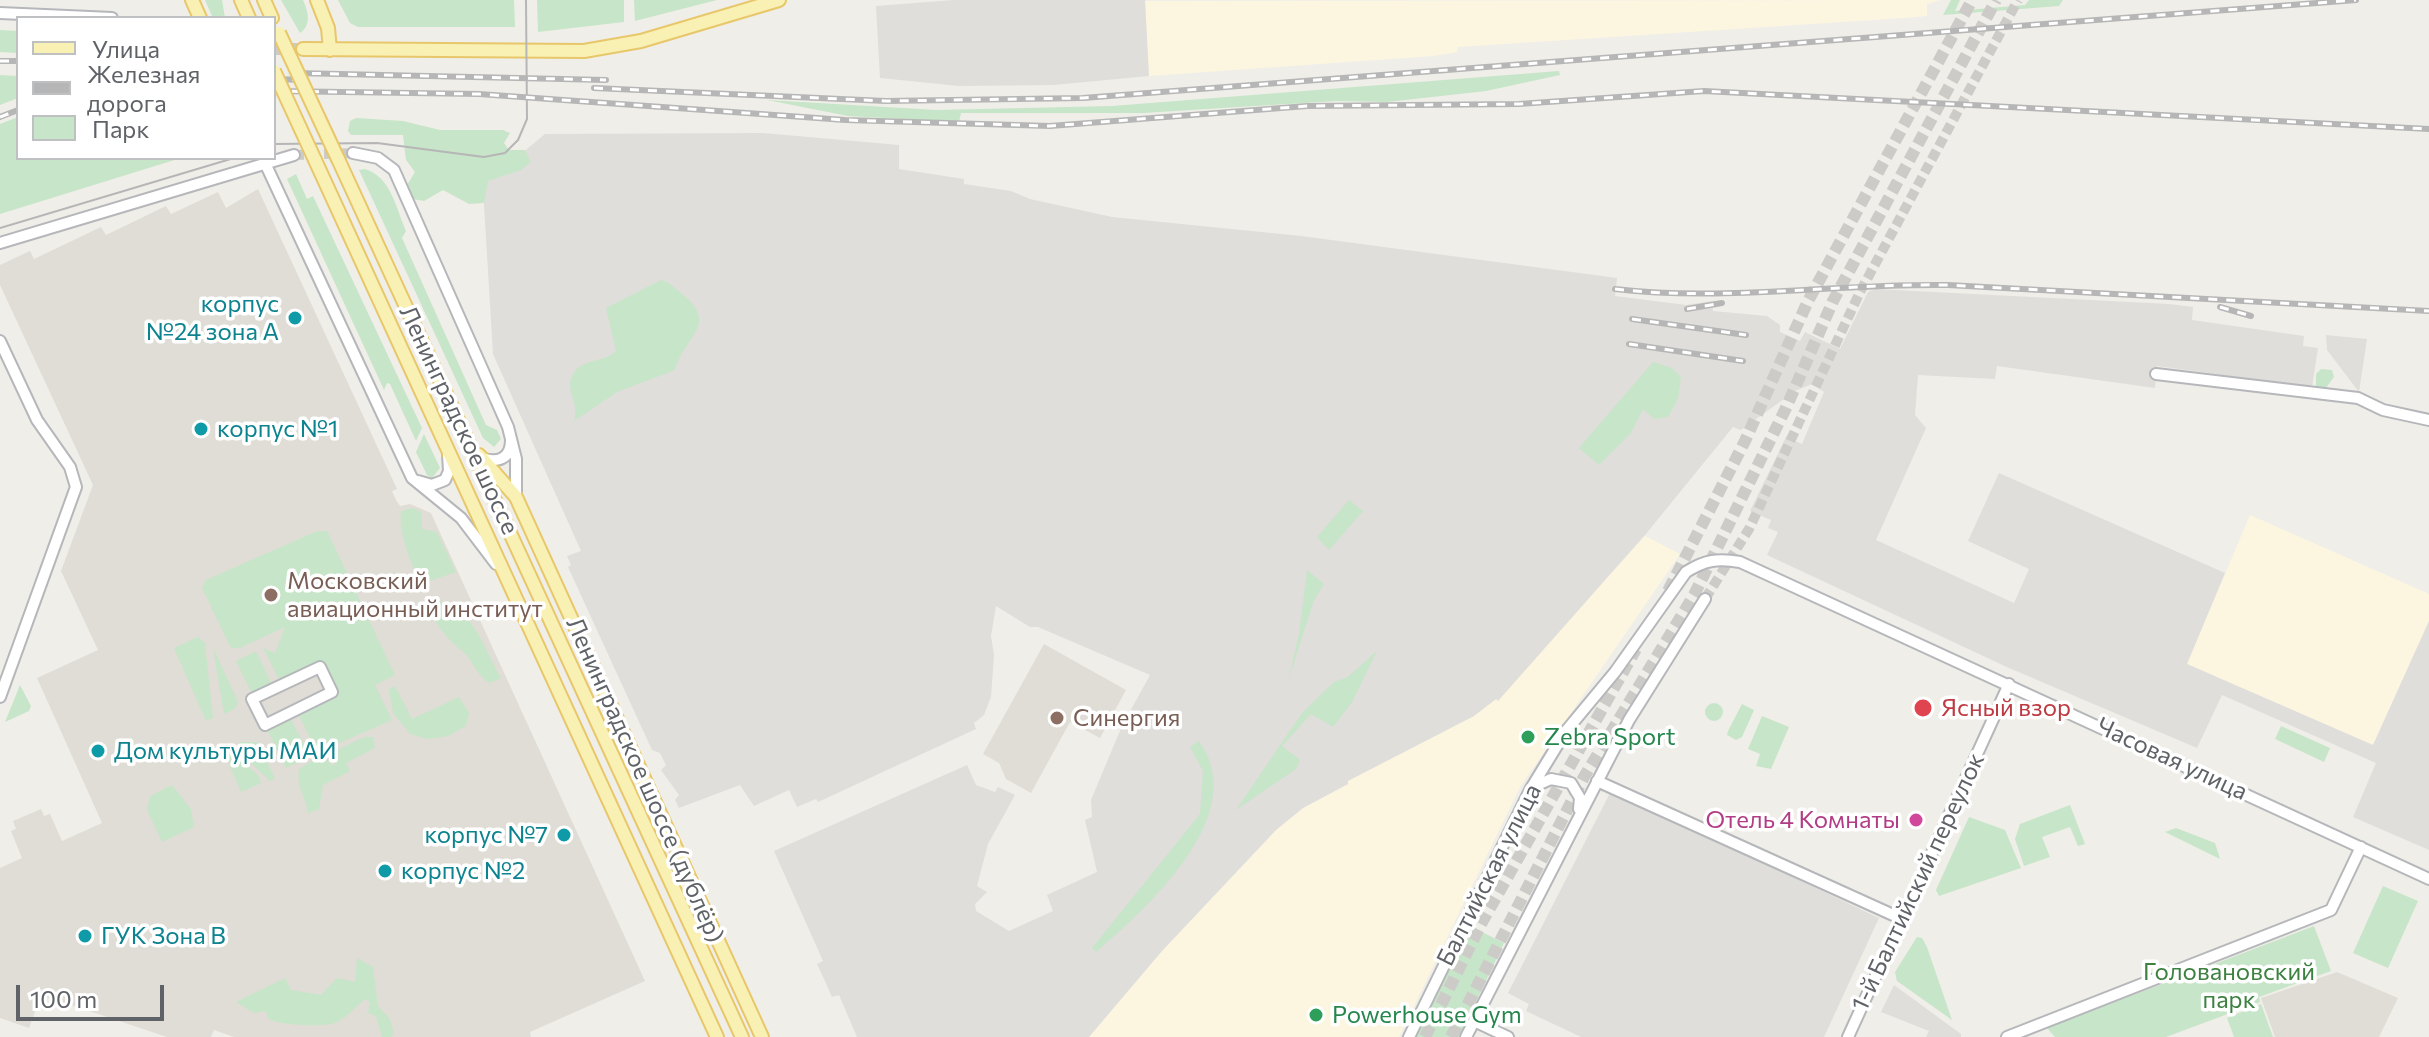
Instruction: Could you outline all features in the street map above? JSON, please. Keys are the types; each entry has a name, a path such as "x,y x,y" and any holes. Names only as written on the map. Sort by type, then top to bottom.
{"main road":[{"path":"317,0 328,28 330,50"},
{"path":"303,49 584,51 641,41 779,0"},
{"name":"Ленинградское шоссе","path":"276,26 744,1037"},
{"name":"Ленинградское шоссе","path":"276,75 717,1037"},
{"name":"Ленинградское шоссе (дублёр)","path":"472,448 516,497 762,1037"}],"street":[{"path":"0,13 67,16"},
{"path":"353,153 378,158 394,170 510,434 516,459 516,497"},
{"path":"276,160 294,155"},
{"path":"0,243 276,160"},
{"path":"265,163 412,478 461,518 511,585"},
{"path":"0,341 37,420 70,467 76,487 0,697"},
{"path":"2156,374 2358,398 2383,410 2429,420"},
{"path":"482,458 495,461 507,455 511,446 510,434"},
{"path":"412,478 432,485 445,480 449,471 447,447"},
{"name":"Балтийская улица","path":"1409,1037 1530,790 1566,731 1615,672 1686,572 1703,561 1723,559 1740,562"},
{"name":"Часовая улица","path":"1740,562 2429,879"},
{"path":"1466,1037 1597,781 1665,658 1705,599"},
{"path":"320,667 332,692 265,725 252,699 320,667"},
{"name":"1-й Балтийский переулок","path":"1848,1037 2009,684"},
{"path":"1530,790 1551,779 1571,783 1580,798 1577,819"},
{"path":"1597,781 1902,919"},
{"path":"2007,1037 2331,910 2338,903 2361,847"},
{"path":"1474,1021 1508,1037"}],"shaded area":[{"path":"954,0 1145,0 1149,76 1054,85 959,86 880,78 876,6"},
{"path":"1940,0 1927,4 1927,16 1458,47 1457,52 1433,56 1149,76 1145,1"},
{"path":"763,133 899,145 899,169 964,179 964,184 1011,191 1030,199 1112,217 1301,236 1617,278 1615,296 1686,305 1712,301 1713,311 1767,316 1780,325 1780,332 1800,341 1805,332 1840,349 1868,292 1875,289 2169,304 2193,307 2192,320 2304,336 2303,346 2318,348 2312,387 2157,366 2155,388 1997,366 1995,379 1918,375 1915,415 1926,428 1876,540 2014,603 2029,569 1968,541 1999,473 2225,573 2187,664 2373,745 2429,621 2429,850 2353,817 2376,763 2222,695 2197,748 2009,668 1767,555 1778,532 1768,528 1771,520 1750,511 1786,437 1802,444 1824,392 1812,384 1795,391 1741,430 1733,427 1645,535 1498,701 1496,699 1474,716 1348,781 1348,784 1303,808 1276,830 1162,951 1089,1037 857,1037 839,995 832,997 817,964 823,961 774,851 967,765 976,785 995,792 998,787 1015,795 988,844 977,886 987,892 975,904 976,911 1009,931 1053,911 1047,895 1097,872 1085,820 1092,817 1091,800 1122,726 1150,675 1038,627 1030,627 996,606 991,636 994,655 991,697 984,715 974,723 976,729 818,802 816,799 797,807 789,790 754,806 740,785 679,808 675,800 679,795 661,770 666,765 660,753 652,750 568,567 571,565 567,556 581,551 493,354 482,172 502,170 545,134"},
{"name":"Московский авиационный институт","path":"258,189 397,489 392,491 396,500 400,506 410,504 431,513 645,981 530,1032 531,1037 234,1037 214,1030 211,1037 167,1037 41,995 29,1028 0,1018 0,868 22,858 11,831 16,829 13,821 41,809 44,816 50,814 62,841 102,823 37,678 98,650 61,571 93,485 0,285 0,265 30,251 34,259 101,227 106,235 166,206 171,214 218,192 226,208"},
{"path":"2326,335 2367,339 2359,392 2327,350"},
{"path":"2250,515 2429,594 2429,621 2373,745 2187,664"},
{"path":"1645,536 1680,554 1520,787 1399,1037 1089,1037 1162,951 1276,830 1303,808 1348,784 1347,781 1474,716 1496,699"},
{"name":"Синергия","path":"1044,644 1126,690 1100,738 1070,722 1031,793 1006,779 999,763 983,754"},
{"path":"1611,791 1879,918 1824,1037 1581,1037 1526,1011 1529,1004 1508,993"},
{"path":"2337,972 2398,998 2379,1037 2275,1037 2261,998"},
{"path":"1894,985 1961,1037 1926,1037 1929,1031 1881,1012"}],"green space":[{"path":"205,0 222,0 225,16 212,16"},
{"path":"281,0 303,0 308,22 300,33"},
{"path":"338,0 514,0 515,27 358,27 350,23"},
{"path":"537,0 624,0 624,22 538,32"},
{"path":"634,0 717,0 635,21"},
{"path":"1951,0 1960,0 1955,11 2025,5 2029,0 2063,0 2059,6 1943,15"},
{"path":"0,30 16,31 16,53 0,52"},
{"path":"1559,71 1560,75 1486,91 1387,102 1336,101 1143,113 961,113 959,122 848,116 767,100 937,110 1112,106"},
{"path":"0,75 16,76 16,99 0,105"},
{"path":"16,118 16,160 175,160 0,214 0,124"},
{"path":"356,118 403,121 440,130 503,130 510,133 504,143 509,150 525,150 531,162 521,170 488,181 484,203 469,204 443,190 424,201 413,199 407,185 415,172 406,160 403,135 351,135 348,131 350,121"},
{"path":"365,169 381,179 392,194 406,231 402,238 486,425 497,430 501,439 494,447 483,438 359,170"},
{"path":"296,174 307,199 313,196 422,428 416,441 390,384 387,383 384,390 287,179"},
{"path":"661,280 682,294 698,314 696,331 675,370 617,392 574,421 575,408 570,386 572,376 586,363 605,358 616,351 606,308"},
{"path":"1653,362 1672,368 1681,377 1678,399 1668,417 1654,419 1643,409 1631,433 1599,465 1579,448"},
{"path":"2321,369 2332,370 2334,377 2325,389 2316,388 2316,374"},
{"path":"424,434 440,468 432,478 427,475 416,452"},
{"path":"1349,500 1363,511 1329,550 1317,537"},
{"path":"413,508 421,512 422,529 437,532 456,572 421,584 401,529 401,511"},
{"path":"327,531 395,675 375,685 392,720 321,751 316,750 296,710 332,692 320,667 282,685 263,648 275,653 285,627 240,648 231,648 202,588 206,580 315,532"},
{"path":"1307,570 1324,584 1314,600 1288,681 1299,634"},
{"path":"431,602 451,606 470,622 501,678 490,683 485,680 445,635 432,610"},
{"path":"198,637 205,643 213,718 206,721 174,648"},
{"path":"213,648 238,702 235,709 224,714"},
{"path":"256,651 274,689 254,698 236,661"},
{"path":"1377,651 1352,702 1333,727 1311,714 1282,746 1300,760 1296,769 1236,810 1302,713 1334,682 1348,677"},
{"path":"20,685 31,706 29,711 5,722"},
{"path":"395,686 412,719 459,697 469,713 466,726 448,736 428,739 410,734 393,713 389,689"},
{"path":"1710,703 1718,703 1723,712 1721,719 1710,721 1705,716 1705,708"},
{"path":"1742,704 1754,710 1742,737 1736,740 1727,735"},
{"path":"288,713 310,757 286,768 265,725"},
{"path":"1762,716 1789,727 1771,769 1756,766 1760,754 1748,749"},
{"path":"2281,726 2330,748 2324,762 2275,739"},
{"path":"364,737 373,737 375,748 346,763 350,771 323,785 319,809 308,813 300,786 299,769 325,753 330,764 335,765 331,753"},
{"path":"1199,741 1212,769 1213,798 1203,828 1187,857 1165,885 1096,952 1092,948 1200,814 1203,771 1190,747"},
{"path":"240,742 257,742 275,778 270,781 236,749"},
{"path":"227,748 258,775 261,783 241,792 223,750"},
{"path":"172,785 191,809 194,827 162,842 147,810 150,796"},
{"path":"2070,805 2085,844 2078,846 2070,827 2042,837 2050,857 2024,866 2015,839 2020,824"},
{"path":"1969,817 2005,830 2021,868 1939,896 1936,890"},
{"path":"2176,828 2215,843 2220,859 2165,832"},
{"path":"2383,886 2418,901 2388,968 2353,953"},
{"name":"Головановский парк","path":"2314,926 2331,971 2259,997 2260,1002 2166,1037 2055,1037 2047,1028"},
{"path":"1472,927 1504,943 1459,1037 1413,1037"},
{"path":"1917,937 1922,938 1927,947 1952,1020 1897,981 1895,972"},
{"path":"357,958 373,967 378,1006 390,1019 394,1033 391,1037 382,1037 376,1016 368,1013 370,1002 365,999 335,1023 311,1025 273,1021 266,1011 254,1013 236,1002 285,978 291,990 321,995 337,978 355,982"},
{"path":"2261,1004 2273,1037 2234,1037 2227,1018"}],"tunnel":[{"path":"1668,591 1745,441 1808,301 1972,0"},
{"path":"1451,1037 1584,777 1694,595 1786,408 1833,301 1996,0"},
{"path":"1705,599 1749,529 1860,292 2018,0"},
{"path":"276,49 303,49"},
{"path":"294,155 353,153"},
{"path":"1425,1037 1481,924 1636,649"}],"tram line":[{"path":"276,144 377,143 484,157 505,153 518,140 527,119 526,0"},
{"path":"0,228 227,160"}],"railway":[{"path":"594,88 886,101 1083,98 2356,0"},
{"path":"0,61 16,61"},
{"path":"294,73 606,80"},
{"path":"276,79 306,80"},
{"path":"276,91 479,94 845,120 1050,126 1307,106 1519,104 1704,91 2429,129"},
{"path":"0,117 16,111"},
{"path":"1615,289 1698,294 1948,285 2429,311"},
{"path":"1687,309 1722,303"},
{"path":"2220,307 2251,316"},
{"path":"1632,319 1746,335"},
{"path":"1629,344 1743,361"}],"place":[{"name":"корпус №24 зона А","path":"295,318"},
{"name":"корпус №1","path":"201,429"},
{"name":"Московский авиационный институт","path":"271,595"},
{"name":"Ясный взор","path":"1923,708"},
{"name":"Синергия","path":"1057,718"},
{"name":"Zebra Sport","path":"1528,737"},
{"name":"Дом культуры МАИ","path":"98,751"},
{"name":"Отель 4 Комнаты","path":"1916,820"},
{"name":"корпус №7","path":"564,835"},
{"name":"корпус №2","path":"385,871"},
{"name":"ГУК Зона В","path":"85,936"},
{"name":"Powerhouse Gym","path":"1316,1015"}]}
